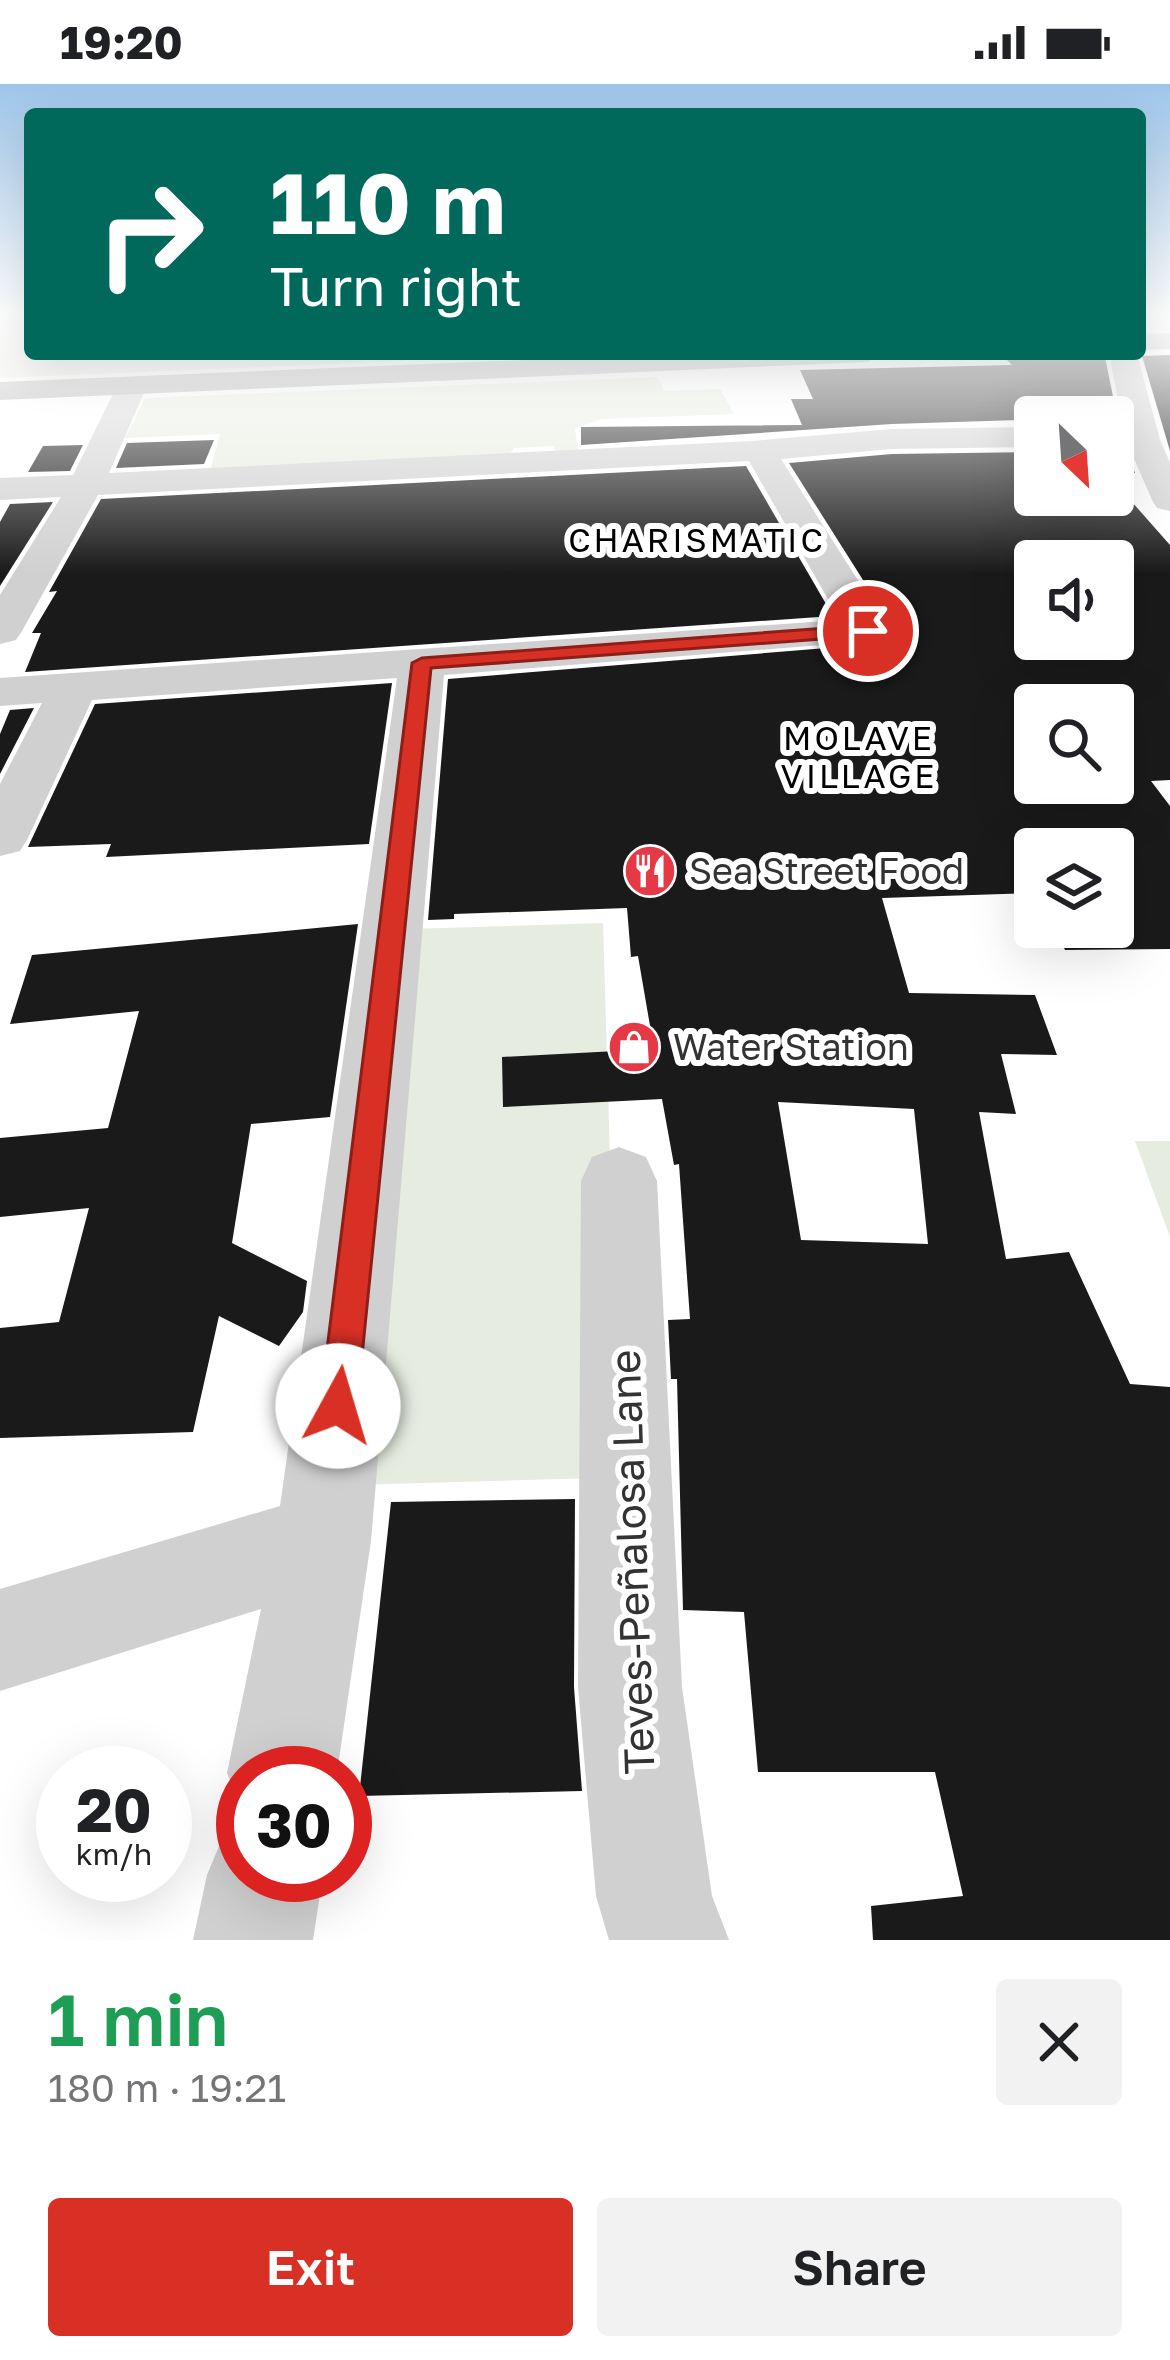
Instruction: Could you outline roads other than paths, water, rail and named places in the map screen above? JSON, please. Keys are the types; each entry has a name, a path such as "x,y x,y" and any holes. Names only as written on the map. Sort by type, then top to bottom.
{"street":[{"path":"0,631 86,485 125,401"},
{"path":"0,489 892,439 1014,436"},
{"path":"1134,449 1170,500"},
{"path":"0,692 868,631 759,450"},
{"path":"288,1746 323,1541 422,663"},
{"path":"0,838 74,687"},
{"name":"Teves-Peñalosa Lane","path":"620,1180 629,1687 654,1896 668,1940"},
{"path":"0,1640 323,1541"},
{"path":"254,1940 260,1902"}],"place":[{"name":"Sea Street Food","path":"650,871"},
{"name":"Water Station","path":"634,1047"}],"district":[{"name":"CHARISMATIC","path":"697,540"},
{"name":"MOLAVE VILLAGE","path":"859,757"}]}
